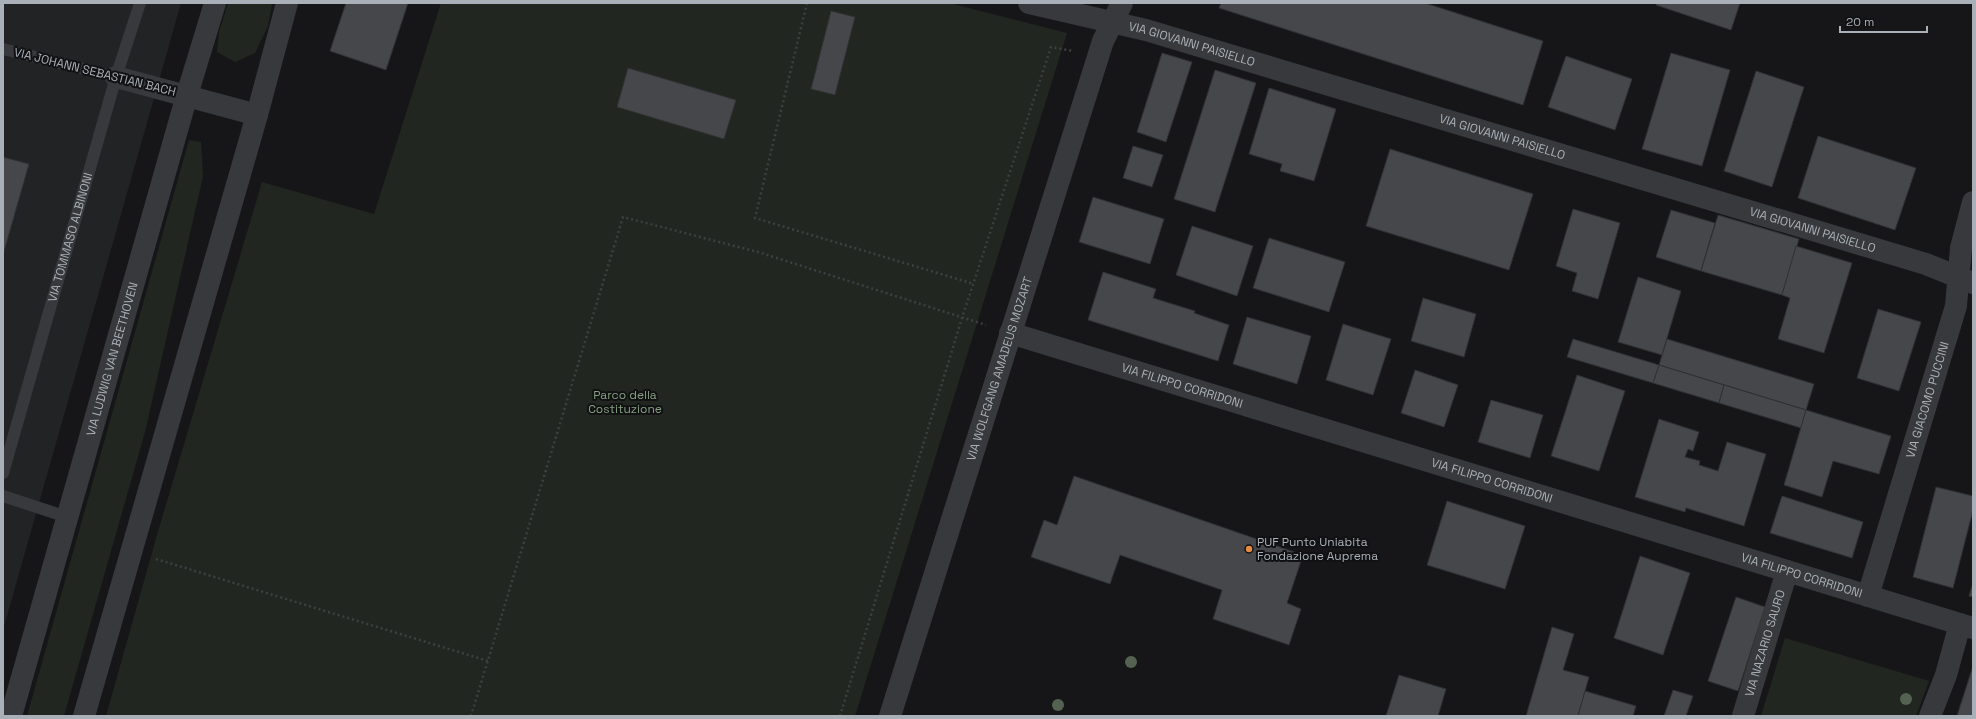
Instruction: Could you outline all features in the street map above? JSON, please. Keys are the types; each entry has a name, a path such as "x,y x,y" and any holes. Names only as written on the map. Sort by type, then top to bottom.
{"street":[{"name":"VIA LUDWIG VAN BEETHOVEN","path":"11,716 187,95 215,3"},
{"path":"84,716 257,115 287,3"},
{"name":"VIA GIOVANNI PAISIELLO","path":"1029,3 1161,34 1911,259 1966,280"},
{"name":"VIA WOLFGANG AMADEUS MOZART","path":"890,716 1098,56 1111,23 1122,3"},
{"name":"VIA JOHANN SEBASTIAN BACH","path":"116,78 187,95 257,115"},
{"name":"VIA GIACOMO PUCCINI","path":"1868,596 1956,306 1966,280 1961,248 1973,202"},
{"name":"VIA FILIPPO CORRIDONI","path":"1010,332 1966,626"},
{"name":"VIA NAZARIO SAURO","path":"1743,716 1787,571"},
{"path":"1930,716 1966,626"}],"lane":[{"name":"VIA TOMMASO ALBINONI","path":"3,473 116,78 140,3"},
{"name":"VIA JOHANN SEBASTIAN BACH","path":"3,49 116,78"},
{"path":"3,496 67,516"}],"path":[{"path":"807,3 755,218 974,284"},
{"path":"840,716 962,318 1051,47 1098,56"},
{"path":"471,716 623,217 758,252 1010,332"},
{"path":"132,551 488,661"}],"shaded area":[{"path":"3,3 181,3 3,630"}],"green space":[{"path":"228,3 272,3 268,26 255,53 235,62 217,52 219,32"},
{"name":"Parco della Costituzione","path":"441,3 949,3 1067,33 855,716 106,716 157,535 262,182 374,214"},
{"path":"189,140 201,142 203,176 145,432 64,716 27,716"},
{"path":"1785,638 1929,681 1916,716 1761,716"}],"building":[{"path":"346,3 408,3 386,70 330,51"},
{"path":"1221,3 1425,3 1543,41 1523,105 1219,8"},
{"path":"1657,3 1740,3 1731,30 1656,5"},
{"path":"831,11 855,17 835,95 811,89"},
{"path":"1162,53 1192,62 1166,142 1137,132"},
{"path":"1671,53 1730,70 1702,166 1642,149"},
{"path":"1566,56 1632,79 1615,130 1548,107"},
{"path":"628,68 736,100 724,139 617,107"},
{"path":"1215,70 1256,83 1215,212 1174,199"},
{"path":"1756,71 1804,87 1772,187 1724,171"},
{"path":"1269,88 1336,109 1314,181 1280,171 1282,164 1249,154"},
{"path":"1818,136 1916,168 1895,230 1798,198"},
{"path":"1133,146 1163,155 1152,187 1123,178"},
{"path":"1390,149 1533,194 1509,270 1366,226"},
{"path":"3,157 29,164 3,255"},
{"path":"1093,197 1164,219 1150,264 1079,242"},
{"path":"1573,209 1620,223 1598,299 1572,291 1577,273 1556,266"},
{"path":"1671,210 1715,223 1701,271 1656,257"},
{"path":"1718,215 1799,239 1782,295 1701,271"},
{"path":"1192,226 1253,246 1237,296 1176,275"},
{"path":"1269,238 1345,262 1329,312 1253,288"},
{"path":"1796,246 1852,263 1824,353 1778,339 1790,298 1782,295"},
{"path":"1103,272 1156,289 1153,298 1195,311 1194,313 1229,325 1218,361 1088,320"},
{"path":"1638,277 1681,291 1662,355 1618,342"},
{"path":"1423,298 1476,314 1464,357 1411,341"},
{"path":"1878,309 1921,322 1899,391 1857,378"},
{"path":"1247,317 1311,336 1297,384 1233,364"},
{"path":"1343,324 1391,339 1373,395 1326,380"},
{"path":"1573,339 1659,365 1653,383 1567,357"},
{"path":"1667,339 1814,384 1806,410 1659,365"},
{"path":"1659,365 1724,385 1719,403 1653,383"},
{"path":"1415,370 1458,385 1444,427 1401,413"},
{"path":"1577,375 1625,391 1599,471 1551,456"},
{"path":"1724,385 1806,410 1801,428 1719,403"},
{"path":"1491,400 1543,415 1530,458 1478,442"},
{"path":"1806,410 1891,436 1879,474 1833,461 1822,497 1784,485"},
{"path":"1659,419 1699,432 1693,451 1688,449 1685,457 1700,461 1699,465 1718,471 1727,442 1766,454 1744,526 1686,508 1685,512 1635,497"},
{"path":"1074,476 1303,555 1287,603 1301,609 1289,645 1213,619 1222,590 1120,555 1110,584 1031,557 1044,520 1057,525"},
{"path":"1936,487 1973,496 1973,510 1953,588 1913,577"},
{"path":"1782,496 1863,522 1852,558 1770,533"},
{"path":"1447,501 1525,526 1505,589 1427,565"},
{"path":"1640,556 1690,573 1663,655 1614,638"},
{"path":"1973,583 1973,597 1969,596"},
{"path":"1736,597 1765,607 1738,691 1708,681"},
{"path":"1552,627 1574,634 1563,670 1589,677 1578,716 1526,716"},
{"path":"1973,666 1973,716 1957,716"},
{"path":"1399,675 1446,689 1438,716 1386,716"},
{"path":"1673,690 1693,696 1686,716 1664,716"},
{"path":"1585,691 1636,706 1633,716 1578,716"}],"place":[{"name":"PUF Punto Uniabita Fondazione Auprema","path":"1249,549"}]}
